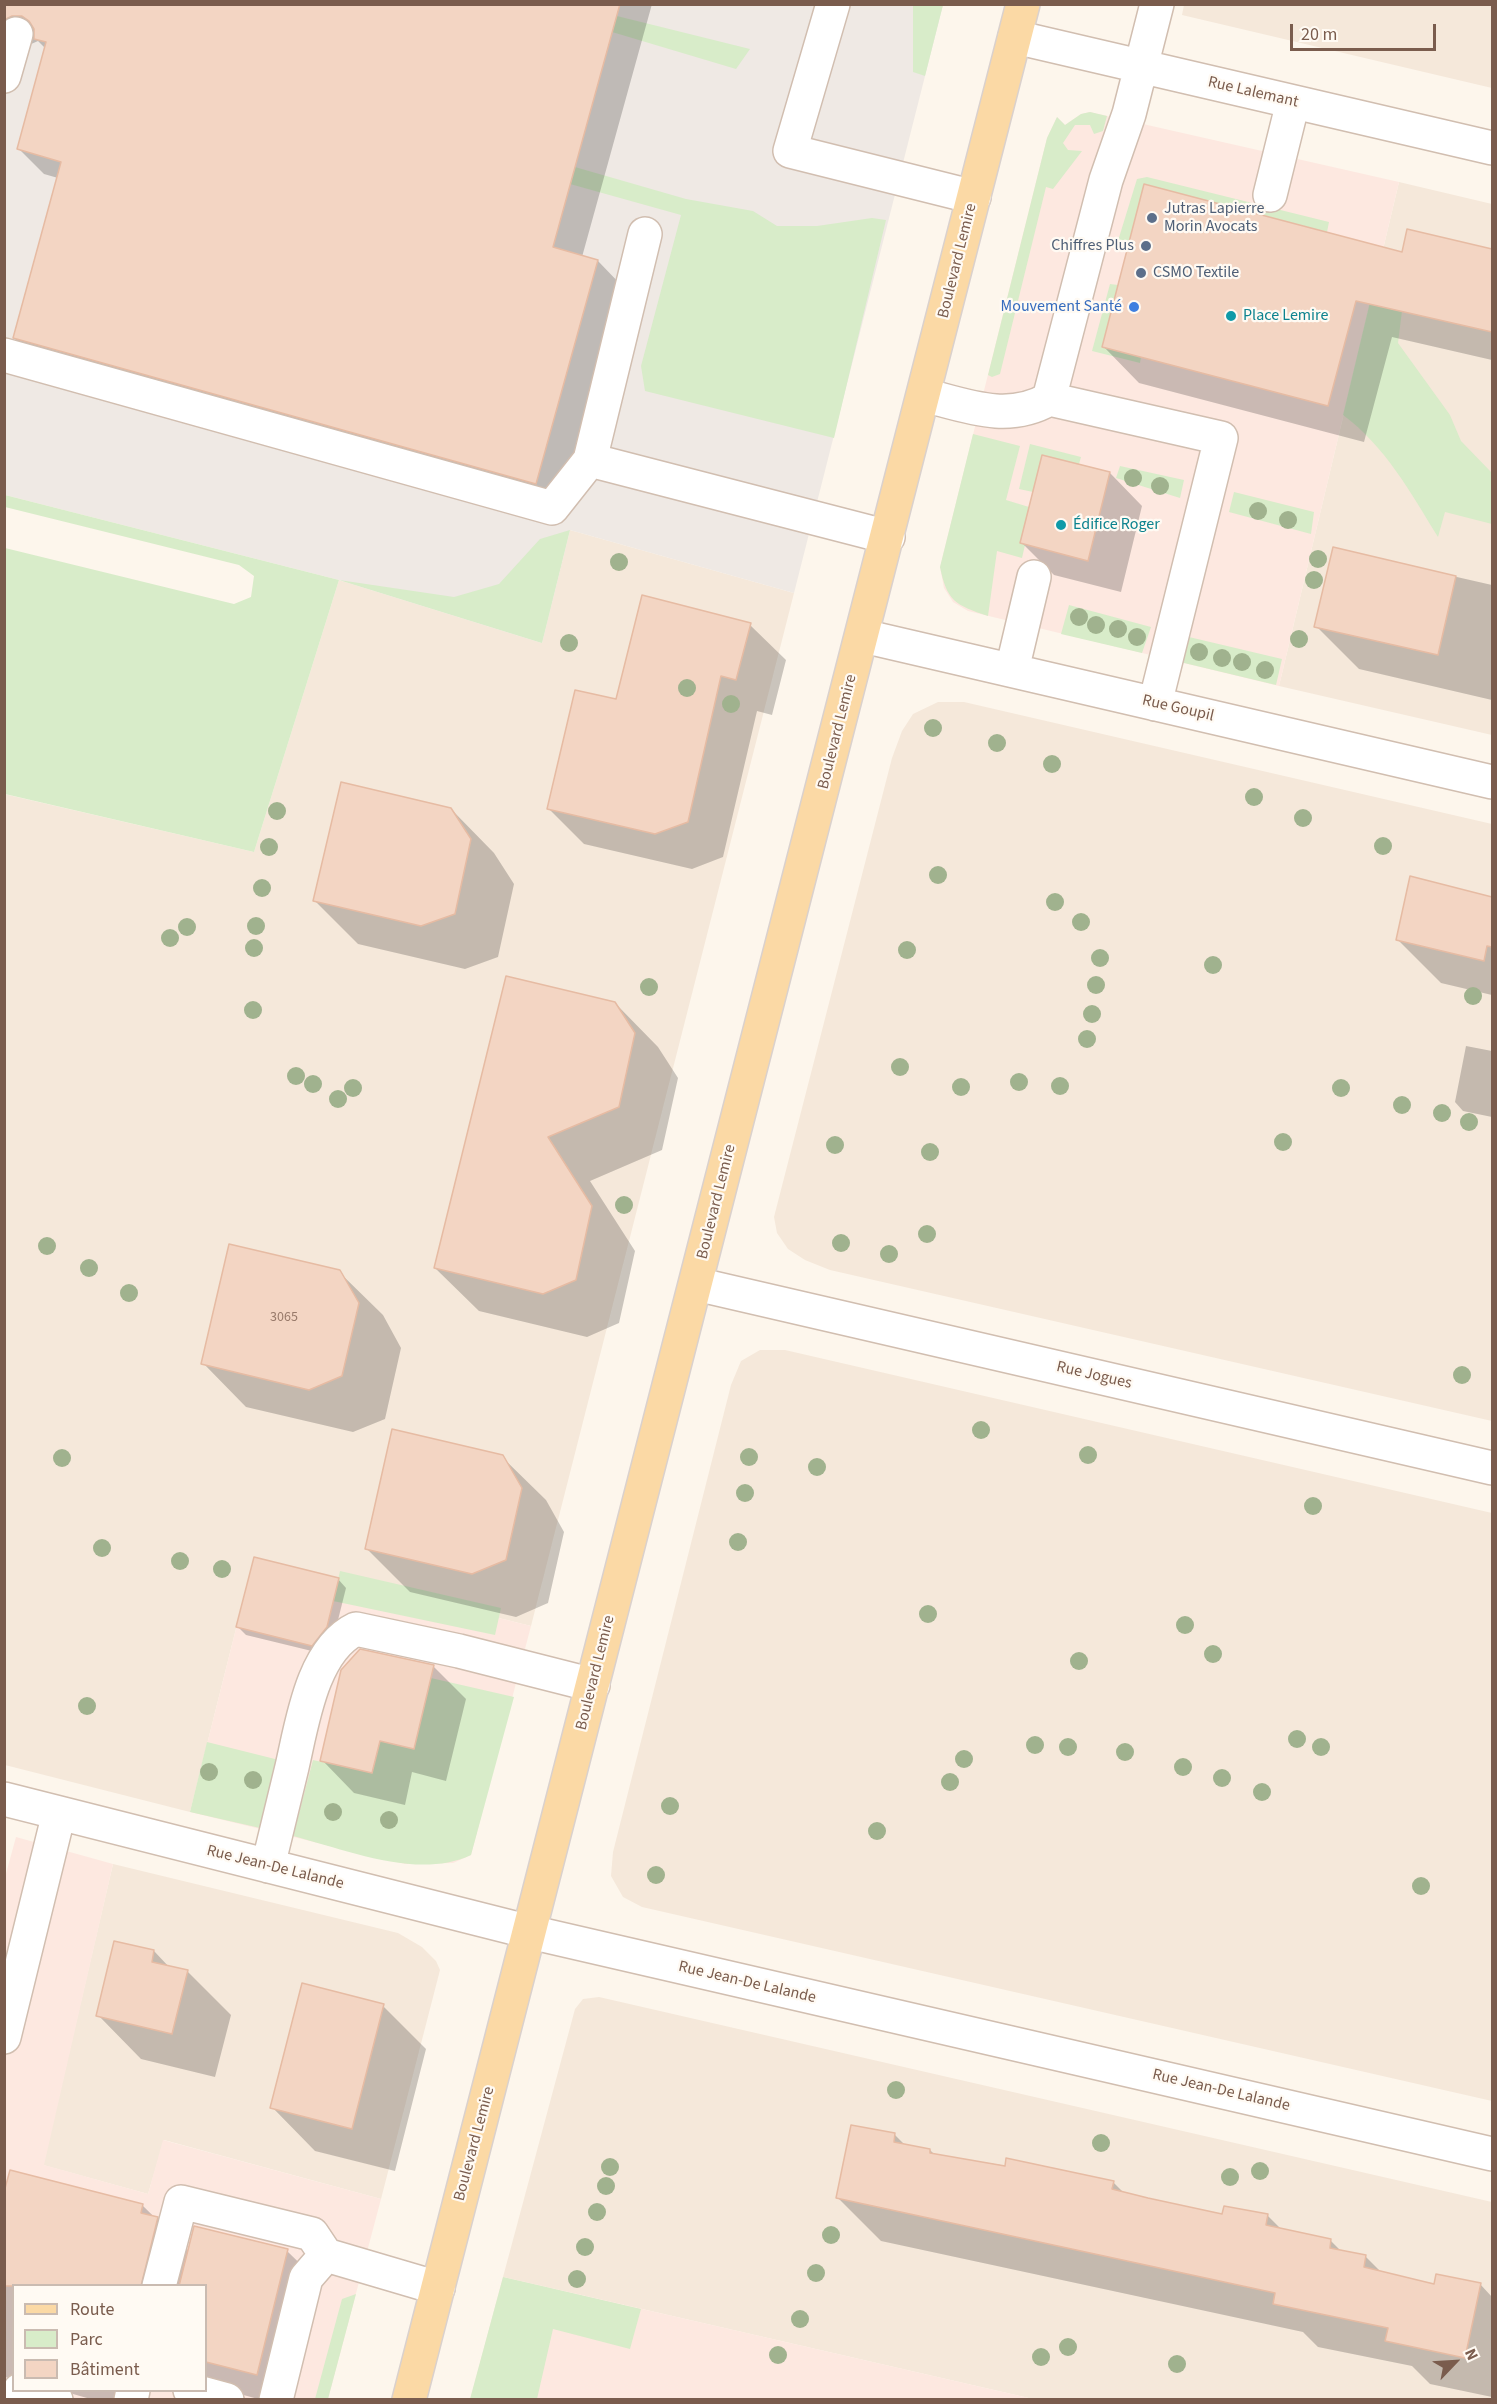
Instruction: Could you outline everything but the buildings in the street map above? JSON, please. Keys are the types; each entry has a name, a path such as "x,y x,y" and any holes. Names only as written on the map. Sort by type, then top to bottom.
{"main road":[{"name":"Boulevard Lemire","path":"409,2400 1023,4"}],"street":[{"path":"833,4 790,151 974,197"},
{"path":"1049,399 1106,180 1128,114 1157,4"},
{"path":"4,76 16,34"},
{"name":"Rue Lalemant","path":"1014,37 1492,148"},
{"path":"1270,195 1293,102"},
{"path":"4,355 552,508 590,460 645,234"},
{"path":"924,395 1000,413 1027,410 1049,399 1221,438 1155,704"},
{"path":"590,460 888,537"},
{"path":"1012,670 1034,578"},
{"name":"Rue Goupil","path":"862,636 1492,782"},
{"name":"Rue Jogues","path":"696,1284 1492,1468"},
{"path":"268,1866 306,1706 319,1671 345,1635 342,1627 459,1651 593,1685"},
{"name":"Rue Jean-De Lalande","path":"4,1799 530,1932 1492,2154"},
{"path":"4,2037 59,1813"},
{"path":"160,2284 181,2202 312,2234 326,2255 438,2288"},
{"path":"276,2400 306,2278 326,2255"},
{"path":"24,2392 56,2400"},
{"path":"194,2392 227,2400"}],"shaded area":[{"path":"4,5 943,5 794,593 570,530 542,643 339,580 5,495"},
{"path":"1184,5 1492,5 1492,88 1182,15"},
{"path":"1090,112 1399,182 1279,686 968,611 953,602 944,588 940,567 1047,138 1057,117 1065,125 1081,114"},
{"path":"1399,182 1492,204 1492,735 1279,686"},
{"path":"570,530 794,593 531,1626 254,1557 190,1812 5,1765 4,794 254,852 339,580 542,643"},
{"path":"938,702 964,702 1492,824 1492,1421 830,1270 805,1260 788,1249 777,1233 774,1217 892,758 902,731 913,714"},
{"path":"760,1350 785,1350 1492,1513 1492,2101 642,1907 623,1897 611,1876 613,1852 731,1385 741,1361"},
{"path":"254,1557 531,1626 471,1855 453,1863 405,1864 190,1812"},
{"path":"16,1837 113,1864 44,2165 148,2194 163,2140 381,2199 328,2399 5,2400 4,1881"},
{"path":"113,1864 398,1933 422,1947 436,1961 440,1970 381,2199 164,2140 148,2194 43,2165"},
{"path":"599,1997 1492,2202 1492,2399 1033,2399 503,2277 575,2009 583,1999"},
{"path":"503,2277 1033,2399 470,2400"}],"green space":[{"path":"913,5 943,5 925,76 913,72"},
{"path":"617,16 750,49 736,69 612,32"},
{"path":"1090,112 1107,116 1103,131 1094,134 1090,125 1075,125 1063,143 1068,150 1082,151 1053,189 1046,187 1000,374 992,377 988,375 1047,138 1057,117 1065,125 1081,114"},
{"path":"575,167 686,199 753,211 777,226 817,226 872,218 886,220 834,438 645,391 641,366 681,215 570,184"},
{"path":"1147,177 1329,222 1327,232 1144,184 1128,247 1117,244 1137,179"},
{"path":"1110,284 1118,285 1102,347 1141,357 1140,363 1092,351"},
{"path":"1374,285 1402,311 1398,343 1450,415 1461,441 1492,473 1492,524 1445,512 1438,537 1396,471 1372,441 1343,415"},
{"path":"973,434 1020,446 1006,500 1029,507 1020,543 1025,545 1022,558 997,551 988,616 960,605 954,600 946,587 940,567"},
{"path":"1030,444 1081,457 1079,464 1042,455 1033,492 1019,489"},
{"path":"1120,466 1184,480 1180,498 1116,478"},
{"path":"1234,492 1314,512 1311,534 1229,512"},
{"path":"5,495 339,580 254,852 5,794 5,548 234,604 251,597 254,576 239,565 5,507"},
{"path":"570,530 542,643 339,580 454,597 499,584 540,539"},
{"path":"1069,605 1151,627 1142,653 1061,634"},
{"path":"1189,637 1282,659 1276,685 1180,662"},
{"path":"340,1571 501,1608 495,1635 333,1601"},
{"path":"431,1678 514,1697 471,1855 450,1862 428,1865 406,1864 359,1855 293,1836 313,1760 372,1773 380,1741 414,1749"},
{"path":"207,1742 279,1760 260,1828 190,1812"},
{"path":"503,2277 641,2309 630,2349 553,2329 537,2399 470,2399"},
{"path":"356,2294 328,2399 315,2399 342,2299"}],"place":[{"name":"Jutras Lapierre Morin Avocats","path":"1152,218"},
{"name":"Chiffres Plus","path":"1146,246"},
{"name":"CSMO Textile","path":"1141,273"},
{"name":"Mouvement Santé","path":"1134,307"},
{"name":"Place Lemire","path":"1231,316"},
{"name":"Édifice Roger","path":"1061,525"}]}
